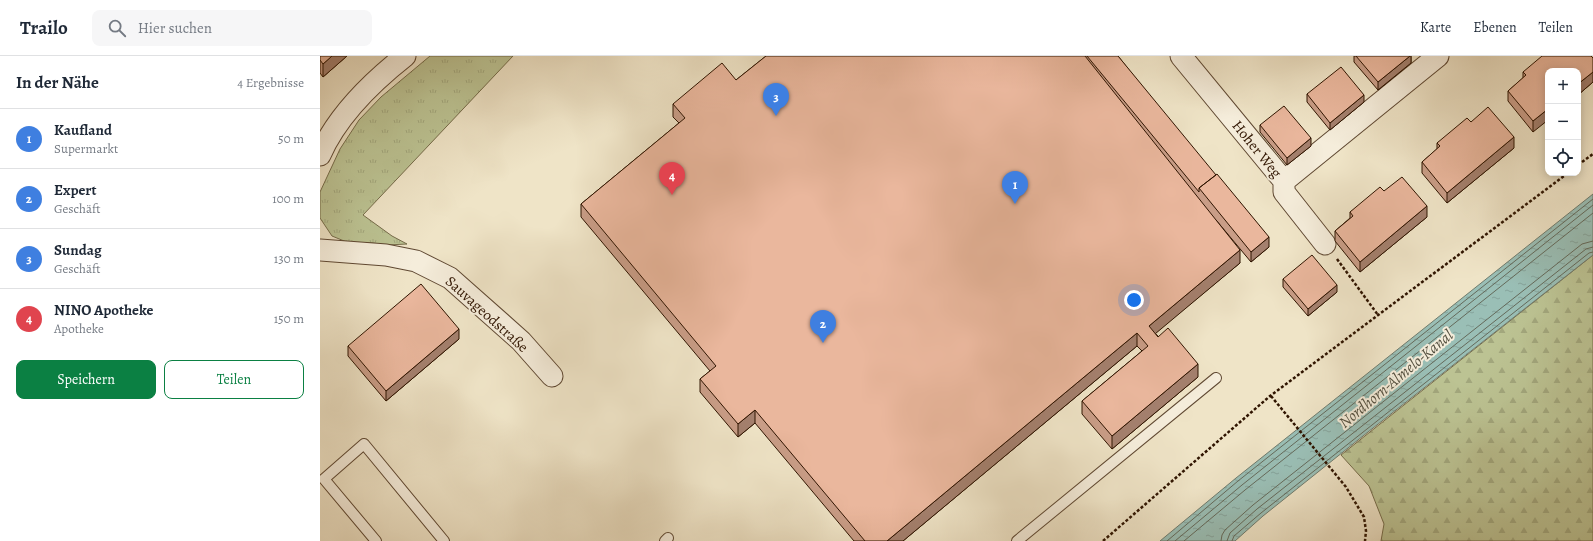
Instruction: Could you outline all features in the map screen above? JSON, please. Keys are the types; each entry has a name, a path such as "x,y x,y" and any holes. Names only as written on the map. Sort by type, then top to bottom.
{"street":[{"path":"322,145 361,96 405,56"},
{"name":"Hoher Weg","path":"1181,56 1284,182 1284,192 1325,244"},
{"path":"1284,182 1438,56"},
{"name":"Sauvageodstraße","path":"320,250 386,255 416,261 450,278 521,341 552,376"}],"lane":[{"path":"1017,541 1216,378"},
{"path":"376,541 324,479 364,444 444,541"}],"path":[{"path":"1581,163 1593,154"},
{"path":"1103,541 1270,396 1564,176"},
{"path":"1325,244 1378,315"},
{"path":"1270,396 1346,488 1364,517 1366,531 1365,541"}],"green space":[{"path":"430,56 513,56 363,215 392,236 407,244 387,245 372,243 349,243 332,236 320,218 320,192 340,149 359,120 381,97"},
{"path":"1593,255 1593,541 1381,541 1384,524 1369,486 1341,455"}],"water":[{"name":"Nordhorn-Almelo-Kanal","path":"1593,194 1593,255 1368,432 1263,516 1235,541 1160,541 1236,478"}],"building":[{"path":"320,56 332,56 323,64 320,60"},
{"path":"766,56 1085,56 1240,250 1149,326 1158,337 1168,328 1198,364 1112,436 1082,401 1148,346 1137,333 887,541 865,541 755,410 738,424 700,379 716,366 581,204 685,118 673,104 722,63 736,80"},
{"path":"1087,56 1118,56 1216,175 1199,188 1199,192"},
{"path":"1356,56 1410,56 1378,82"},
{"path":"1542,56 1591,56 1593,58 1593,72 1581,82 1581,68 1545,68 1545,111 1533,121 1508,91 1526,75 1523,72"},
{"path":"1341,67 1364,95 1330,123 1307,94"},
{"path":"1284,106 1311,138 1287,158 1260,125"},
{"path":"1488,107 1514,137 1447,193 1422,162 1440,146 1437,143 1467,118 1471,122"},
{"path":"1217,174 1269,237 1251,252 1199,188"},
{"path":"1402,177 1427,206 1360,262 1335,231 1353,216 1350,212 1380,187 1384,191"},
{"path":"1312,255 1337,285 1308,309 1283,279"},
{"path":"421,284 459,329 386,391 348,346"}],"place":[{"name":"Sundag","path":"776,116"},
{"name":"NINO Apotheke","path":"672,195"},
{"name":"Kaufland","path":"1015,204"},
{"name":"Expert","path":"823,343"}]}
